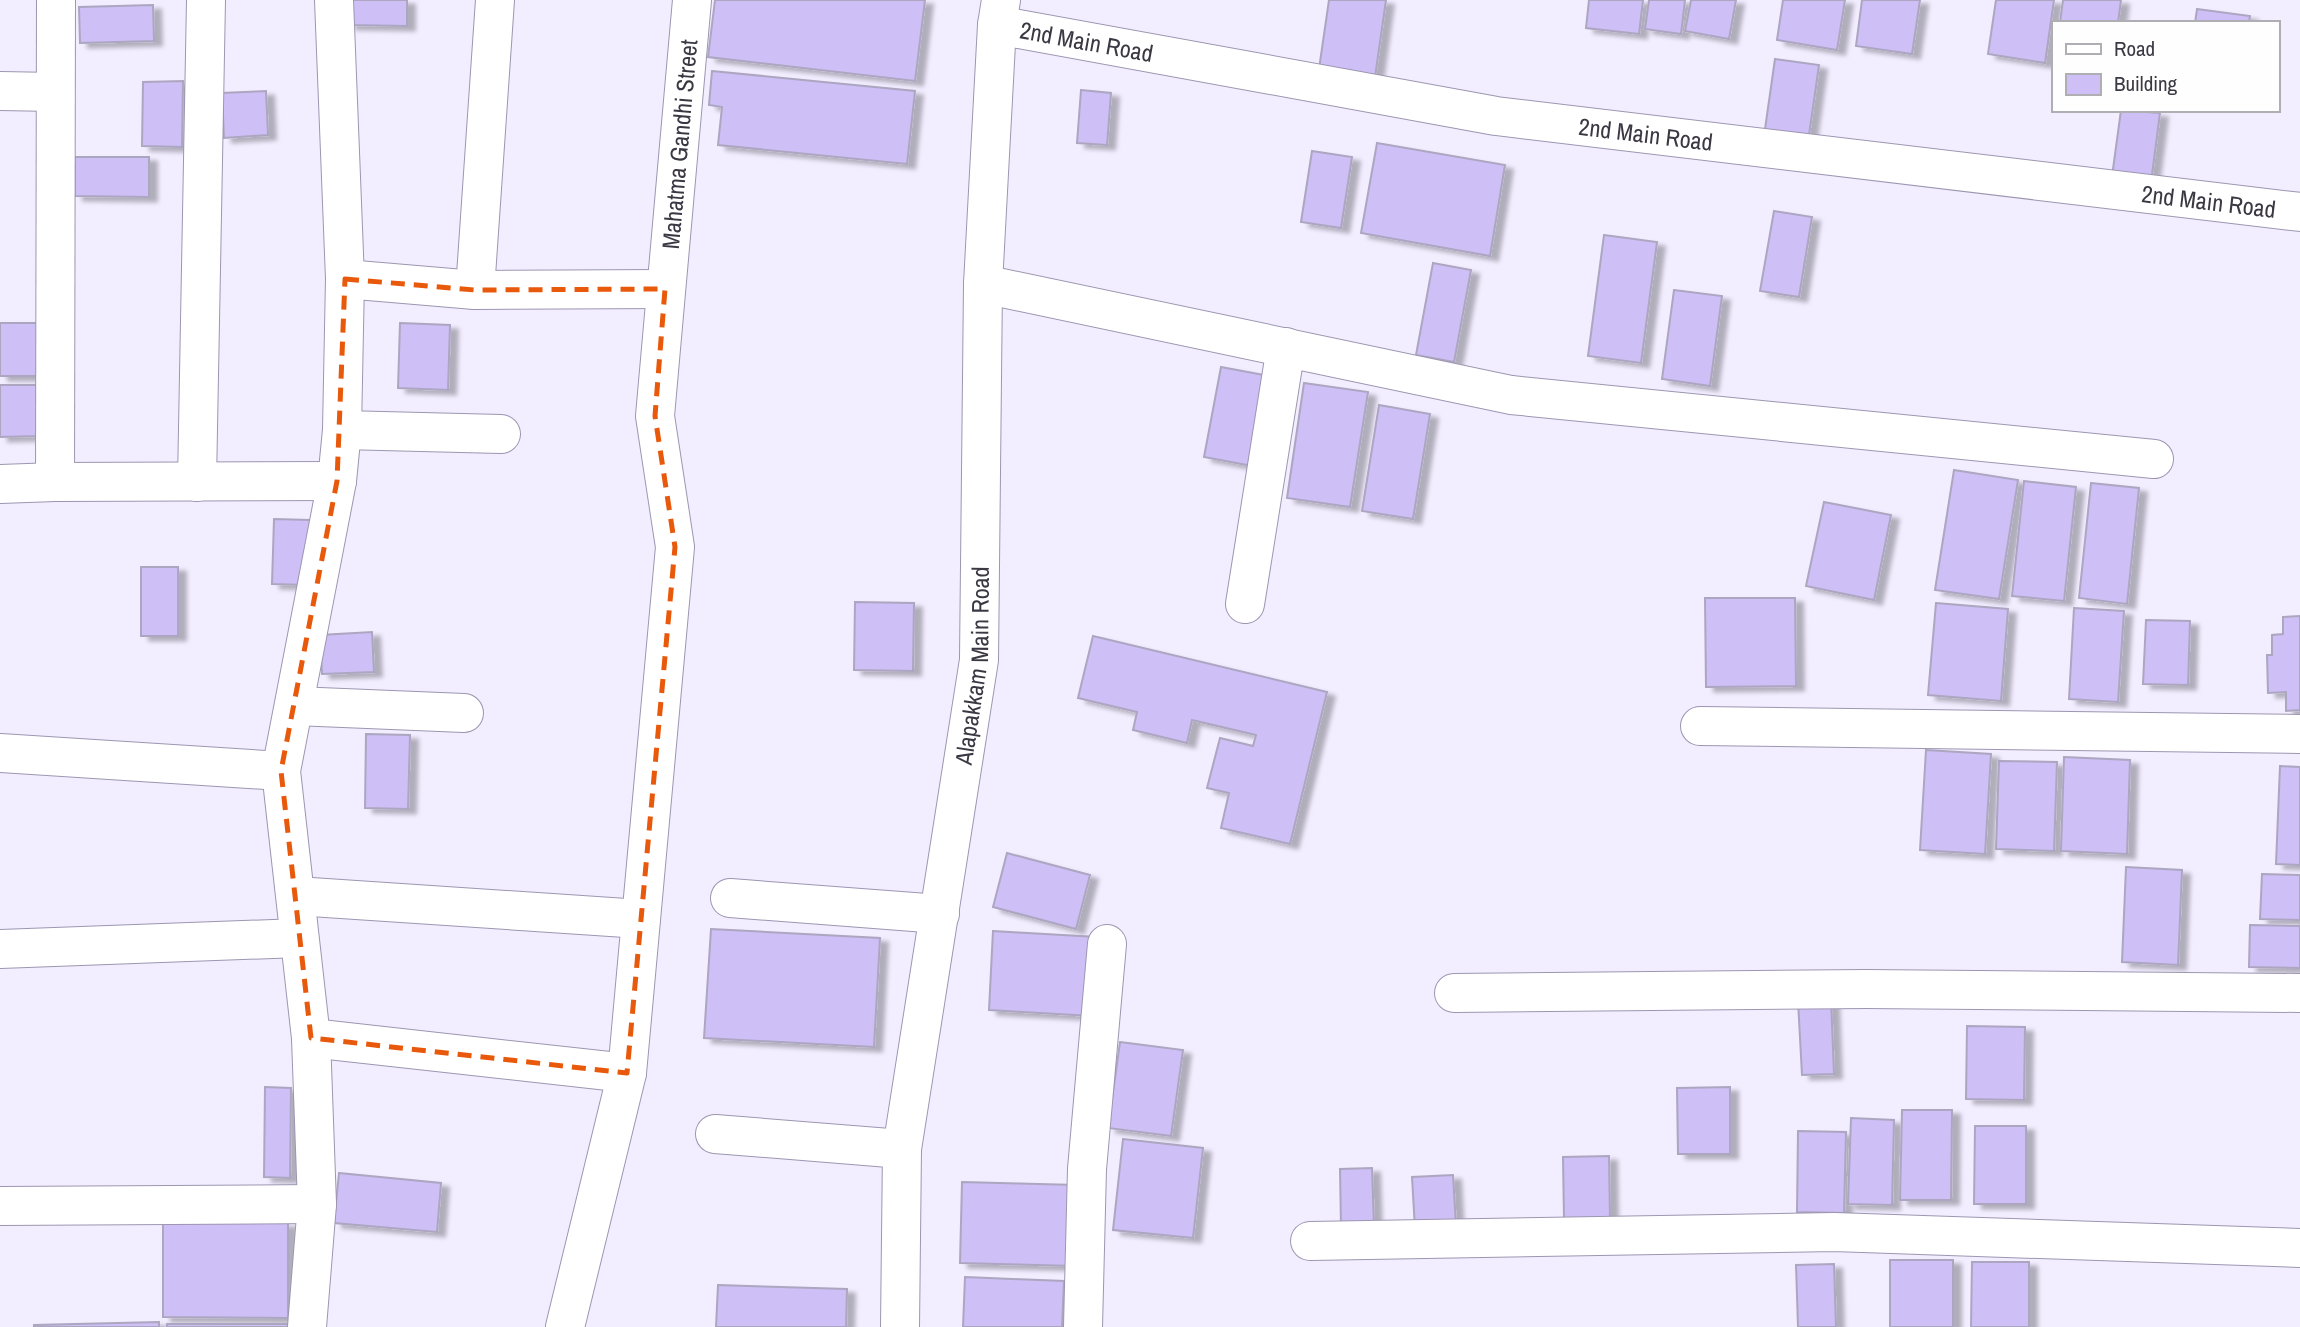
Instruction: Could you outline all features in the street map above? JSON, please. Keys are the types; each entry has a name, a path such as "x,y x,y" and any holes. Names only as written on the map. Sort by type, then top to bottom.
{"street":[{"path":"55,482 56,0"},
{"path":"197,482 206,0"},
{"path":"307,1327 317,1204 311,1038 281,771 337,481 342,430 345,279 334,0"},
{"path":"475,290 495,0"},
{"name":"Mahatma Gandhi Street","path":"565,1327 626,1073 641,919 675,547 655,416 692,0"},
{"name":"2nd Main Road","path":"999,13 1496,116 2300,212"},
{"name":"Alapakkam Main Road","path":"900,1327 902,1149 979,660 984,284 999,13"},
{"path":"0,91 55,92"},
{"path":"345,279 475,290 665,289"},
{"path":"984,284 1511,395 2154,459"},
{"path":"1245,604 1286,347"},
{"path":"342,430 501,433"},
{"path":"0,484 337,481"},
{"path":"295,706 464,713"},
{"path":"1700,726 2300,734"},
{"path":"0,753 281,771"},
{"path":"296,896 641,919"},
{"path":"730,898 940,914"},
{"path":"0,948 299,938"},
{"path":"1083,1327 1087,1169 1107,944"},
{"path":"1454,993 1881,989 2300,993"},
{"path":"311,1038 626,1073"},
{"path":"715,1134 902,1149"},
{"path":"0,1206 317,1204"},
{"path":"1310,1241 1834,1232 2300,1248"}],"highlighted area":[{"path":"345,279 475,290 665,289 655,416 675,547 627,1073 311,1038 281,771 337,481"}],"building":[{"path":"348,0 407,0 407,26 348,25"},
{"path":"715,0 925,0 915,81 708,57"},
{"path":"1329,0 1386,0 1375,77 1319,69"},
{"path":"1589,0 1643,0 1639,34 1586,28"},
{"path":"1649,0 1685,0 1681,34 1645,29"},
{"path":"1691,0 1736,0 1729,39 1685,31"},
{"path":"1783,0 1845,0 1837,50 1777,40"},
{"path":"1862,0 1920,0 1912,54 1856,46"},
{"path":"1996,0 2054,0 2045,63 1988,54"},
{"path":"2063,0 2121,0 2118,21 2060,21"},
{"path":"153,5 154,41 80,43 79,7"},
{"path":"2197,9 2250,16 2249,21 2195,21"},
{"path":"1775,59 1819,65 1808,142 1764,136"},
{"path":"712,71 915,91 907,164 718,145 722,107 709,105"},
{"path":"183,81 182,147 142,146 143,82"},
{"path":"1081,90 1111,93 1107,145 1077,143"},
{"path":"266,91 268,135 224,138 222,93"},
{"path":"2121,112 2160,113 2150,190 2111,184"},
{"path":"1377,143 1505,165 1490,256 1361,233"},
{"path":"1312,151 1352,157 1341,228 1301,222"},
{"path":"75,157 149,157 149,197 75,196"},
{"path":"1774,211 1812,217 1799,297 1760,291"},
{"path":"1604,235 1657,242 1641,363 1588,356"},
{"path":"1433,263 1471,270 1454,362 1416,355"},
{"path":"1674,290 1722,296 1710,386 1662,379"},
{"path":"0,323 41,323 42,376 0,376"},
{"path":"400,323 450,325 448,390 398,388"},
{"path":"1221,367 1275,377 1258,467 1204,457"},
{"path":"1304,383 1368,392 1350,507 1287,498"},
{"path":"0,385 38,385 39,436 0,437"},
{"path":"1379,405 1430,414 1413,519 1362,511"},
{"path":"1954,470 2018,480 1999,599 1935,590"},
{"path":"2024,481 2076,487 2064,601 2012,596"},
{"path":"2091,483 2139,488 2127,604 2079,598"},
{"path":"1824,502 1891,515 1874,600 1806,586"},
{"path":"274,519 310,520 308,585 272,584"},
{"path":"141,567 178,567 178,636 141,636"},
{"path":"1705,598 1795,598 1796,686 1706,687"},
{"path":"855,602 914,603 913,671 854,670"},
{"path":"1936,603 2008,609 2001,701 1928,695"},
{"path":"2074,608 2124,611 2118,702 2069,699"},
{"path":"2300,616 2300,710 2286,711 2286,692 2268,693 2267,655 2272,655 2272,635 2283,634 2283,617"},
{"path":"2146,620 2190,621 2188,685 2143,684"},
{"path":"372,632 374,672 322,674 320,635"},
{"path":"1093,636 1327,692 1290,844 1221,828 1229,793 1207,788 1220,738 1253,746 1256,735 1192,720 1187,743 1133,730 1137,712 1078,698"},
{"path":"366,734 410,735 408,809 365,808"},
{"path":"1926,750 1991,754 1985,854 1920,850"},
{"path":"2064,757 2130,760 2127,854 2061,851"},
{"path":"1999,761 2057,762 2054,851 1996,849"},
{"path":"2280,766 2300,767 2300,865 2276,864"},
{"path":"1007,853 1090,875 1076,929 993,907"},
{"path":"2126,867 2182,870 2178,965 2122,962"},
{"path":"2262,874 2300,875 2300,920 2260,919"},
{"path":"2250,925 2300,926 2300,968 2249,967"},
{"path":"711,929 880,938 874,1047 704,1038"},
{"path":"993,931 1097,937 1092,1016 989,1010"},
{"path":"1831,999 1834,1074 1802,1075 1798,1001"},
{"path":"1967,1026 2025,1027 2024,1100 1966,1099"},
{"path":"1120,1042 1183,1050 1171,1136 1108,1128"},
{"path":"265,1087 291,1088 290,1178 264,1177"},
{"path":"1730,1087 1730,1154 1678,1154 1677,1088"},
{"path":"1902,1110 1952,1110 1951,1200 1900,1200"},
{"path":"1851,1118 1894,1120 1892,1205 1848,1204"},
{"path":"1975,1126 2026,1126 2026,1204 1974,1204"},
{"path":"1798,1131 1846,1132 1844,1213 1797,1212"},
{"path":"1123,1139 1203,1148 1193,1238 1113,1230"},
{"path":"1609,1156 1610,1219 1564,1220 1563,1157"},
{"path":"1372,1168 1374,1226 1341,1227 1340,1169"},
{"path":"339,1173 441,1183 437,1232 334,1223"},
{"path":"1453,1175 1456,1226 1415,1229 1412,1177"},
{"path":"962,1182 1076,1185 1073,1266 960,1263"},
{"path":"163,1223 288,1223 288,1318 163,1317"},
{"path":"1890,1260 1953,1260 1953,1327 1890,1327"},
{"path":"1972,1262 2029,1262 2029,1327 1971,1327"},
{"path":"1834,1264 1836,1327 1798,1327 1796,1265"},
{"path":"965,1277 1064,1281 1062,1327 963,1327"},
{"path":"718,1285 847,1289 846,1327 716,1327"},
{"path":"159,1322 159,1327 34,1327 34,1325"},
{"path":"167,1324 288,1324 288,1327 167,1327"}]}
